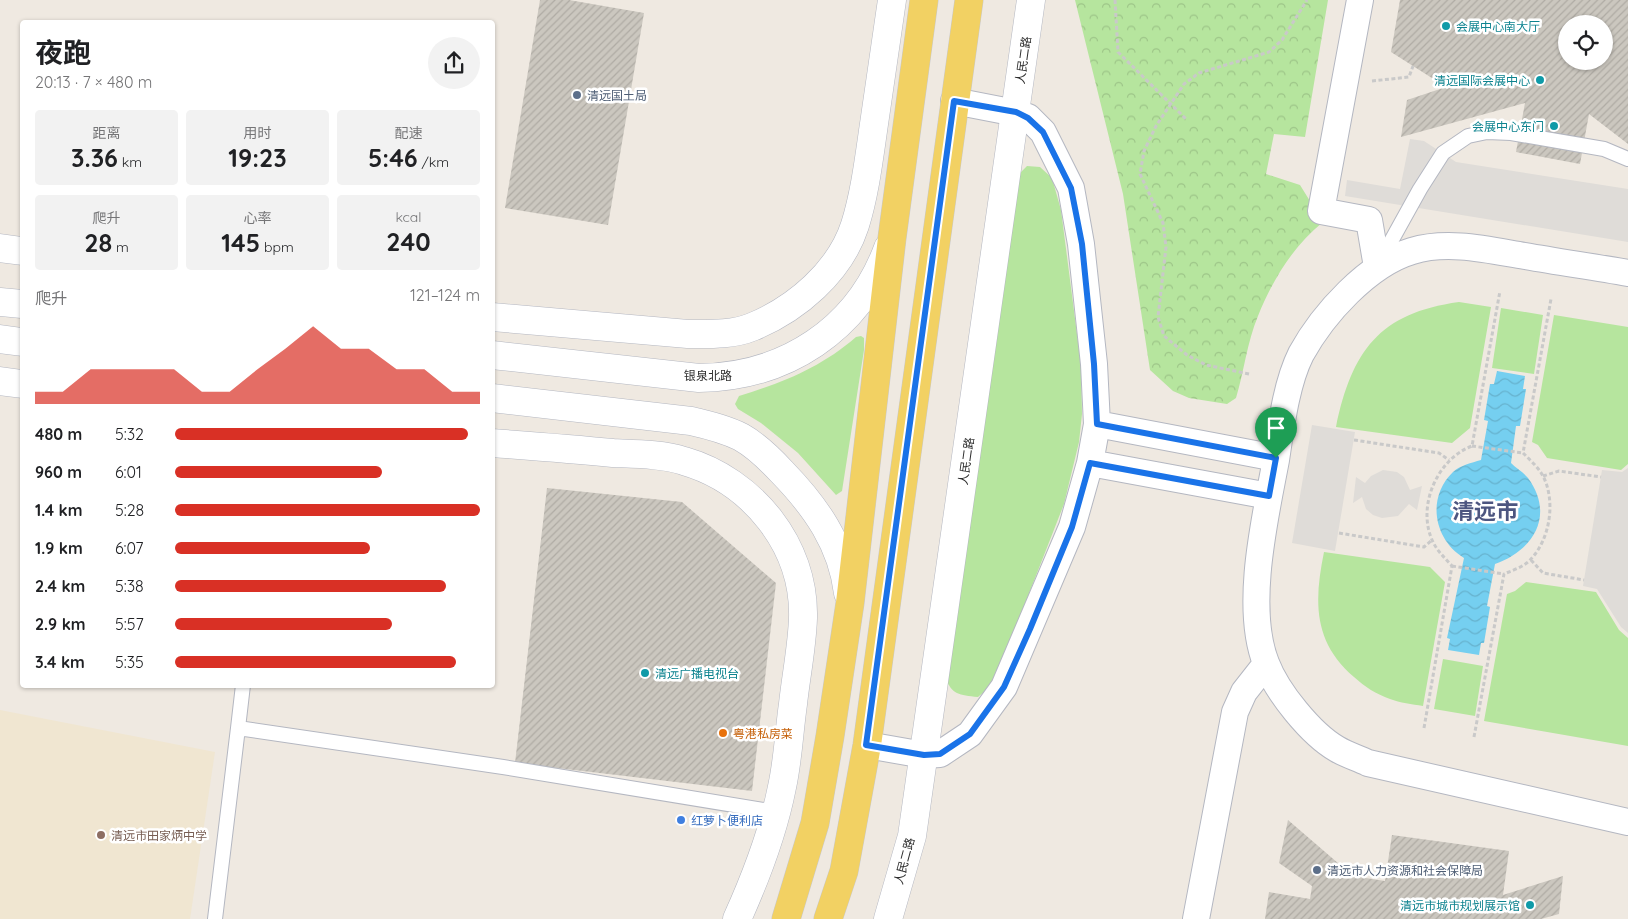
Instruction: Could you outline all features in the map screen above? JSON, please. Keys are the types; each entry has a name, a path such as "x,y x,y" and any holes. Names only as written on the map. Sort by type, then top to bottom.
{"main road":[{"path":"495,317 688,334 716,334 751,328 810,292 835,263 854,227 864,187 892,0"},
{"path":"786,919 815,823 850,603 892,238 924,0"},
{"path":"828,919 844,872 866,745 968,0"},
{"name":"人民二路","path":"888,919 912,836 1031,0"},
{"name":"银泉北路","path":"495,355 699,378 728,378 753,372 784,361 806,350 826,336 846,317 869,291 880,270 892,238"},
{"path":"0,248 20,251"},
{"path":"0,302 20,304"},
{"path":"0,339 20,342"},
{"path":"0,381 20,384"},
{"path":"495,398 691,422 719,427 743,438 762,452 778,468 819,514 835,542 843,562 850,603"},
{"path":"495,443 652,456 685,461 728,481 748,495 770,520 794,559 801,585 803,618 783,786 768,839 737,919"},
{"path":"748,495 778,468"}],"street":[{"path":"1360,0 1321,211 1369,220 1377,266"},
{"path":"866,745 924,755 940,754 970,734 1004,687 1072,527 1090,463 1097,424 1094,364 1082,244 1071,188 1043,132 1028,118 1016,112 954,101"},
{"path":"1628,273 1489,250 1446,246 1413,250 1377,266 1326,317 1301,355 1284,406 1260,549 1258,592 1258,627 1266,664 1284,695 1307,725 1336,749 1368,763 1628,822"},
{"path":"1097,424 1276,458"},
{"path":"1090,463 1269,496"},
{"path":"1196,919 1235,712 1244,692 1266,664"}],"lane":[{"path":"1377,266 1420,189 1443,154 1454,144 1468,136 1487,132 1511,133 1604,149 1628,160"},
{"path":"216,919 243,688"},
{"path":"238,728 503,767 776,812"}],"path":[{"path":"1115,0 1118,52 1186,119"},
{"path":"1249,374 1206,364 1187,355 1164,336 1158,317 1166,247 1162,223 1140,174 1144,151 1170,103 1184,84 1199,73 1269,52 1282,40 1307,0"},
{"path":"1344,84 1408,77 1413,66"},
{"path":"1472,446 1500,291"},
{"path":"1523,453 1551,299"},
{"path":"1354,440 1439,453 1450,460"},
{"path":"1472,446 1523,453 1534,463 1543,476 1549,493 1550,512 1540,546 1531,560 1504,574 1452,566 1440,554 1432,540 1428,523 1427,505 1432,488 1450,460 1460,450 1472,446"},
{"path":"1543,476 1559,471 1601,477"},
{"path":"1339,532 1424,547 1432,540"},
{"path":"1531,560 1543,573 1584,580"},
{"path":"1424,728 1452,566"},
{"path":"1474,737 1504,574"}],"shaded area":[{"path":"1410,139 1424,141 1456,162 1628,189 1628,242 1345,196 1347,180 1400,189"},
{"path":"1312,425 1355,432 1335,551 1292,543"},
{"path":"1628,468 1628,633 1621,627 1597,589 1583,586 1602,470 1622,472"},
{"path":"1383,470 1397,472 1404,477 1410,490 1422,486 1417,510 1409,504 1398,516 1382,518 1373,515 1366,509 1362,497 1353,503 1356,477 1365,483 1371,476"},
{"name":"清远市田家炳中学","path":"0,710 215,752 190,919 0,919"}],"green space":[{"path":"1075,0 1328,0 1305,137 1274,134 1266,174 1300,185 1323,222 1312,231 1293,253 1270,290 1254,326 1236,398 1227,404 1189,398 1173,391 1150,370 1123,194"},
{"path":"1027,166 1040,167 1052,178 1061,210 1081,365 1082,414 1079,442 1064,504 994,683 978,697 966,696 954,691 945,677 1016,177"},
{"path":"1459,302 1491,307 1470,428 1452,443 1336,427 1351,377 1361,357 1374,340 1389,326 1408,315 1431,307"},
{"path":"1501,308 1543,315 1534,374 1492,368"},
{"path":"1554,315 1628,327 1628,464 1621,470 1547,458 1538,445 1532,442"},
{"path":"861,336 864,338 864,350 842,491 836,495 798,453 761,423 738,409 735,404 739,396 801,373 829,357 856,337"},
{"path":"1324,552 1430,567 1445,582 1423,706 1394,700 1371,690 1358,681 1341,664 1331,650 1324,635 1318,604"},
{"path":"1526,582 1596,592 1619,630 1628,638 1628,746 1484,721 1507,594 1515,591"},
{"path":"1443,659 1483,666 1475,716 1434,709"}],"water":[{"path":"1497,371 1525,376 1523,389 1526,389 1520,426 1516,426 1511,463 1528,478 1536,492 1540,505 1540,518 1530,540 1509,558 1495,564 1487,606 1490,607 1484,643 1481,643 1479,655 1448,650 1450,639 1447,638 1464,558 1446,541 1440,530 1437,506 1444,482 1453,472 1463,466 1481,460 1488,421 1484,420 1490,384 1494,384"}],"building":[{"name":"清远国土局","path":"540,0 569,0 644,13 608,225 505,208"},
{"path":"1400,0 1628,0 1628,144 1589,114 1580,164 1516,152 1525,103 1401,137 1407,100 1446,87 1391,52"},
{"name":"清远广播电视台","path":"547,488 682,502 776,583 752,791 515,763"},
{"path":"1288,820 1353,876 1385,881 1392,835 1509,851 1503,895 1563,876 1559,914 1541,919 1265,919 1269,892 1310,899 1312,886 1279,863"}],"place":[{"name":"会展中心南大厅","path":"1446,26"},
{"name":"清远国际会展中心","path":"1540,80"},
{"name":"清远国土局","path":"577,95"},
{"name":"会展中心东门","path":"1554,126"},
{"name":"清远广播电视台","path":"645,673"},
{"name":"粤港私房菜","path":"723,733"},
{"name":"红萝卜便利店","path":"681,820"},
{"name":"清远市田家炳中学","path":"101,835"},
{"name":"清远市人力资源和社会保障局","path":"1317,870"},
{"name":"清远市城市规划展示馆","path":"1530,905"}],"district":[{"name":"清远市","path":"1485,511"}],"route":[{"path":"954,101 1016,112 1028,118 1043,132 1058,158 1071,188 1082,244 1094,364 1097,424 1276,458 1269,496 1090,463 1072,527 1030,629 1004,687 970,734 940,754 924,755 866,745 954,101"}]}
